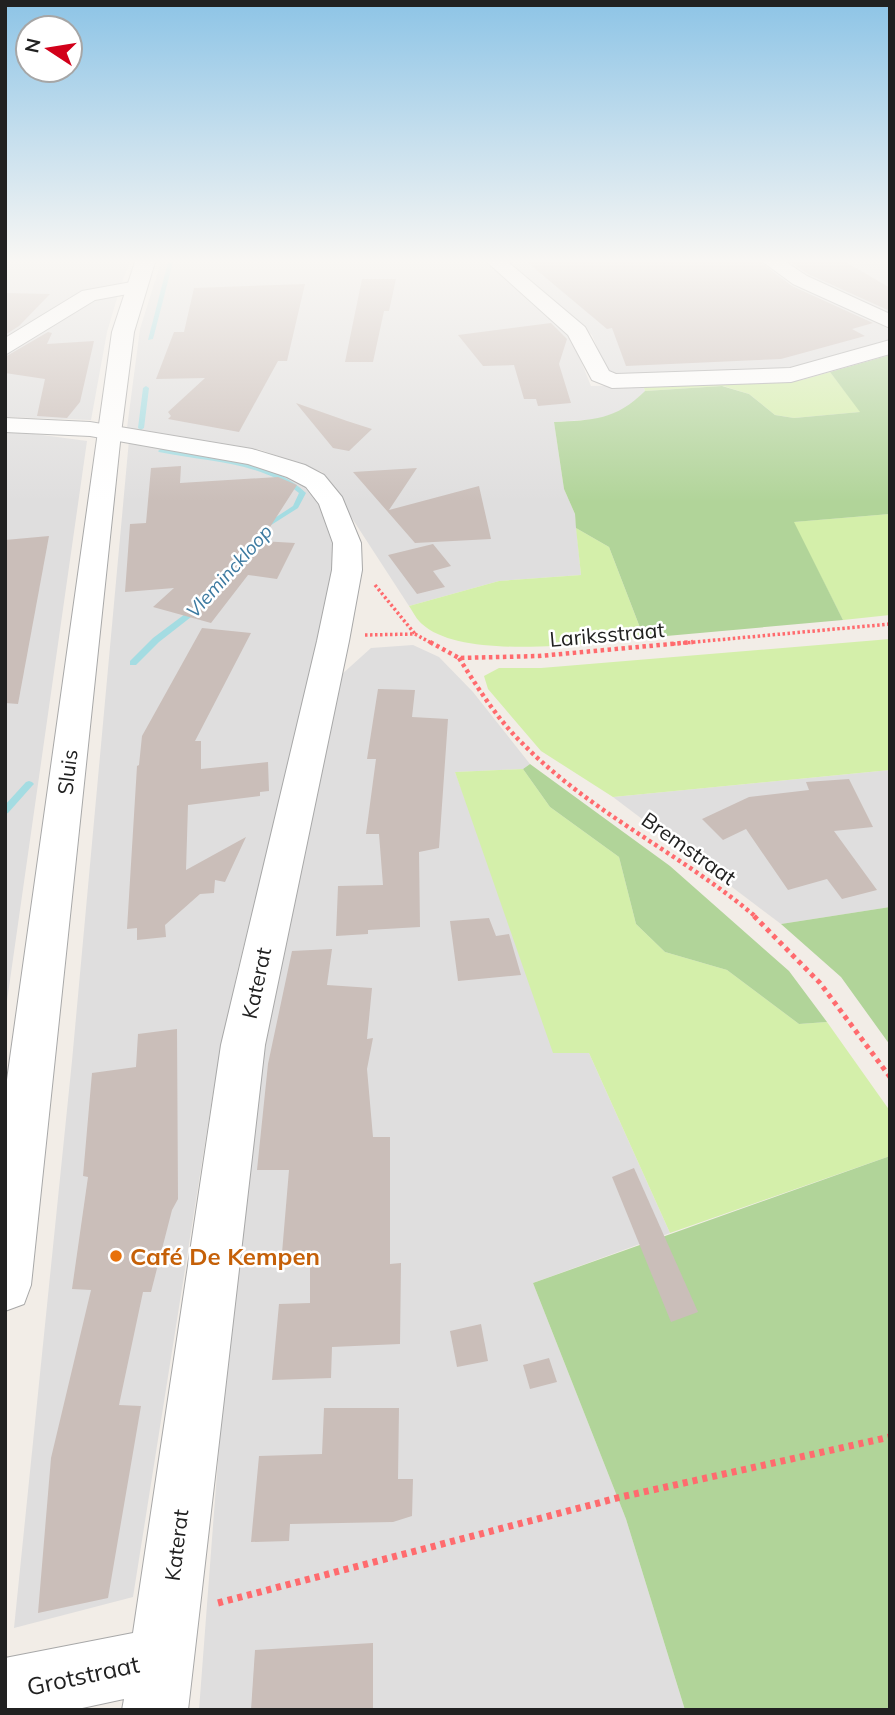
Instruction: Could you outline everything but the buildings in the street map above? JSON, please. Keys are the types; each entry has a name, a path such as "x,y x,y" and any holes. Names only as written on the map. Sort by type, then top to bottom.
{"street":[{"name":"Sluis","path":"5,1285 122,342"},
{"path":"582,342 600,375 612,382 792,375 890,347"},
{"name":"Katerat","path":"5,425 109,433 252,457 296,471 315,481 332,503 347,543 347,570 333,641 243,1045 161,1662"},
{"name":"Grotstraat","path":"5,1691 161,1662"}],"path":[{"path":"347,570 370,580 415,635"},
{"name":"Lariksstraat","path":"333,641 359,635 415,635 459,658 539,656 890,624"},
{"name":"Bremstraat","path":"459,658 479,691 532,753 738,901 815,979 853,1025 890,1077"},
{"path":"161,1662 621,1497 890,1437"}],"shaded area":[{"path":"19,342 105,342 91,420 5,417 5,351"},
{"path":"138,342 573,342 591,386 643,385 645,391 628,408 599,419 554,422 564,489 575,514 581,575 499,581 409,606 322,472 261,450 127,428"},
{"path":"595,342 886,342 772,372 621,377 607,371"},
{"path":"5,430 87,441 5,1015"},
{"path":"129,440 239,461 287,474 306,485 322,504 337,557 316,660 237,973 213,1093 133,1597 14,1628 72,1061"},
{"path":"413,645 439,657 473,692 530,764 523,769 455,772 486,855 589,1053 670,1233 533,1283 626,1519 685,1710 199,1710 224,1381 258,1092 276,983 341,675 371,648"},
{"path":"890,770 890,907 781,924 613,797"}],"green space":[{"path":"890,355 890,514 794,522 843,620 644,638 609,547 576,528 575,514 564,489 554,422 603,417 624,408 645,391 722,386 749,394 775,415 794,418 860,412 830,372"},
{"path":"830,372 861,412 794,418 775,415 749,394 723,386 645,391 643,385 783,382"},
{"path":"890,514 890,615 843,620 793,522"},
{"path":"576,528 609,547 644,638 528,647 466,642 441,635 422,624 409,606 499,581 581,575"},
{"path":"890,639 890,770 613,797 541,751 488,689 484,676 499,668 541,668"},
{"path":"530,764 670,866 789,971 827,1022 799,1024 727,970 665,952 636,924 619,857 550,807 523,769"},
{"path":"523,769 550,807 619,857 636,924 665,952 727,970 799,1024 827,1022 890,1111 890,1156 670,1233 589,1053 553,1053 455,772"},
{"path":"890,907 890,1045 841,977 781,924"},
{"path":"890,1156 890,1710 685,1710 626,1519 533,1283"}],"waterway":[{"name":"Vleminckloop","path":"141,428 146,388"},
{"name":"Vleminckloop","path":"161,451 236,463 274,474 290,482 303,493 296,507 266,526"},
{"name":"Vleminckloop","path":"133,663 156,640 196,610"},
{"name":"Vleminckloop","path":"5,811 29,784"}],"place":[{"name":"Café De Kempen","path":"116,1256"}]}
